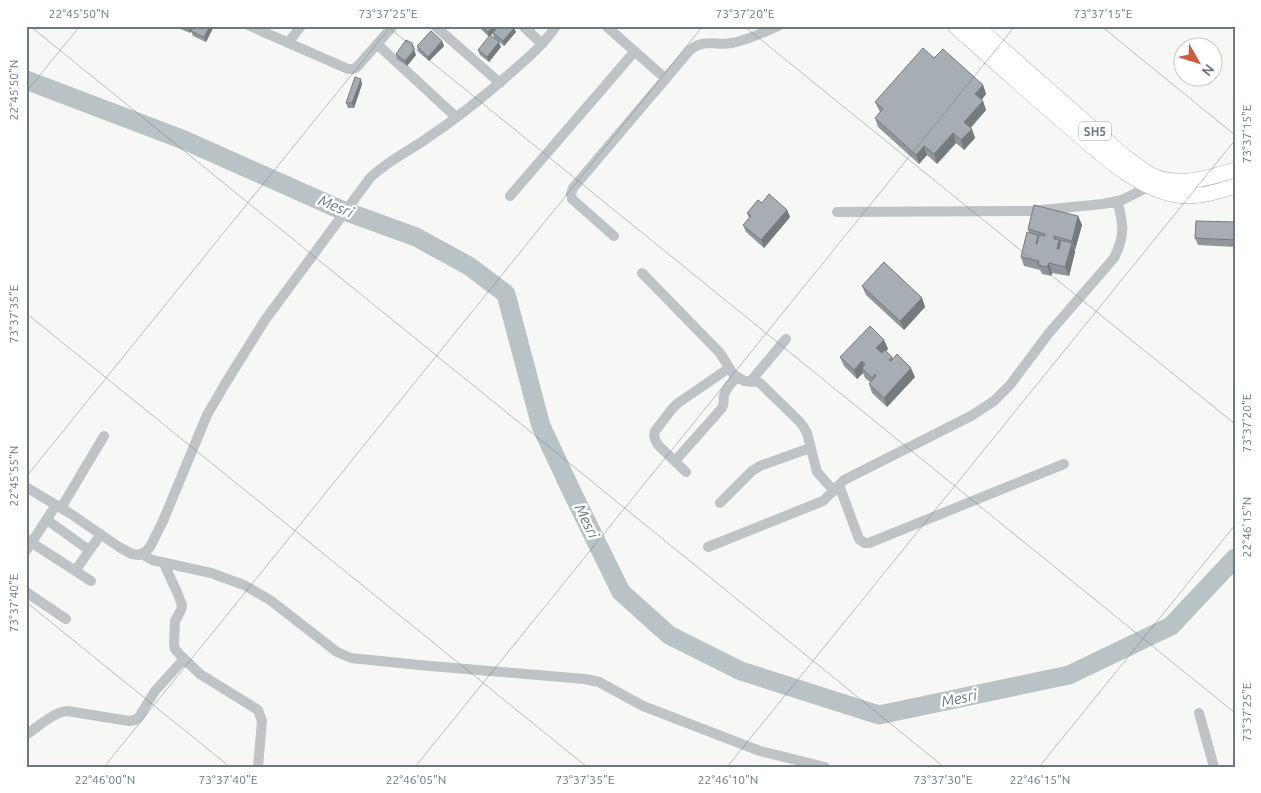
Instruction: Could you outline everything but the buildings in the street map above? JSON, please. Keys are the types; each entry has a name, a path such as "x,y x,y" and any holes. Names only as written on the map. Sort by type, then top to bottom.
{"main road":[{"name":"SH5","path":"955,26 1108,160 1136,179 1156,183 1187,182 1210,178 1235,170"},
{"name":"SH5","path":"976,26 1125,157 1151,174 1165,193 1182,196 1213,193 1235,186"}],"street":[{"path":"250,26 348,70 357,67 393,26"},
{"path":"288,43 301,26"},
{"path":"435,26 500,83"},
{"path":"523,26 542,44"},
{"path":"26,487 59,506 132,554 142,554 150,547 163,521 207,415 265,320 370,178 383,167 425,140 500,83 542,44 556,26"},
{"path":"606,26 666,79"},
{"path":"614,236 572,199 571,194 574,188 697,44 705,42 733,43 778,26"},
{"path":"377,44 456,117"},
{"path":"510,196 635,51"},
{"path":"837,212 1031,211 1103,204 1122,200 1156,183"},
{"path":"708,547 824,502 844,480 971,416 994,401 1010,386 1049,333 1114,258 1120,247 1122,230 1122,220 1117,201"},
{"path":"642,274 720,354 737,377 744,381 760,383 799,421 807,433 817,472 836,488 859,539 864,543 869,543 1064,464"},
{"path":"750,382 786,339"},
{"path":"686,472 658,445 654,434 657,427 678,403 729,368"},
{"path":"675,461 722,408 724,394 737,377"},
{"path":"91,581 28,544 59,506 104,436"},
{"path":"720,503 752,471 760,466 810,448"},
{"path":"46,520 89,550"},
{"path":"75,571 101,534"},
{"path":"142,554 152,560 211,573 244,586 270,600 344,656 419,665 585,678 599,682 643,706 760,751 825,767"},
{"path":"163,562 182,607 175,621 175,649 200,674 258,710 262,721 258,767"},
{"path":"26,592 66,618"},
{"path":"26,735 52,716 68,711 129,721 135,720 142,714 159,686 184,659"},
{"path":"1199,713 1214,767"}],"waterway":[{"name":"Mesri","path":"26,80 184,140 339,209 416,237 469,266 506,294 541,426 621,592 669,635 741,671 879,715 1069,675 1171,626 1235,558"}]}
